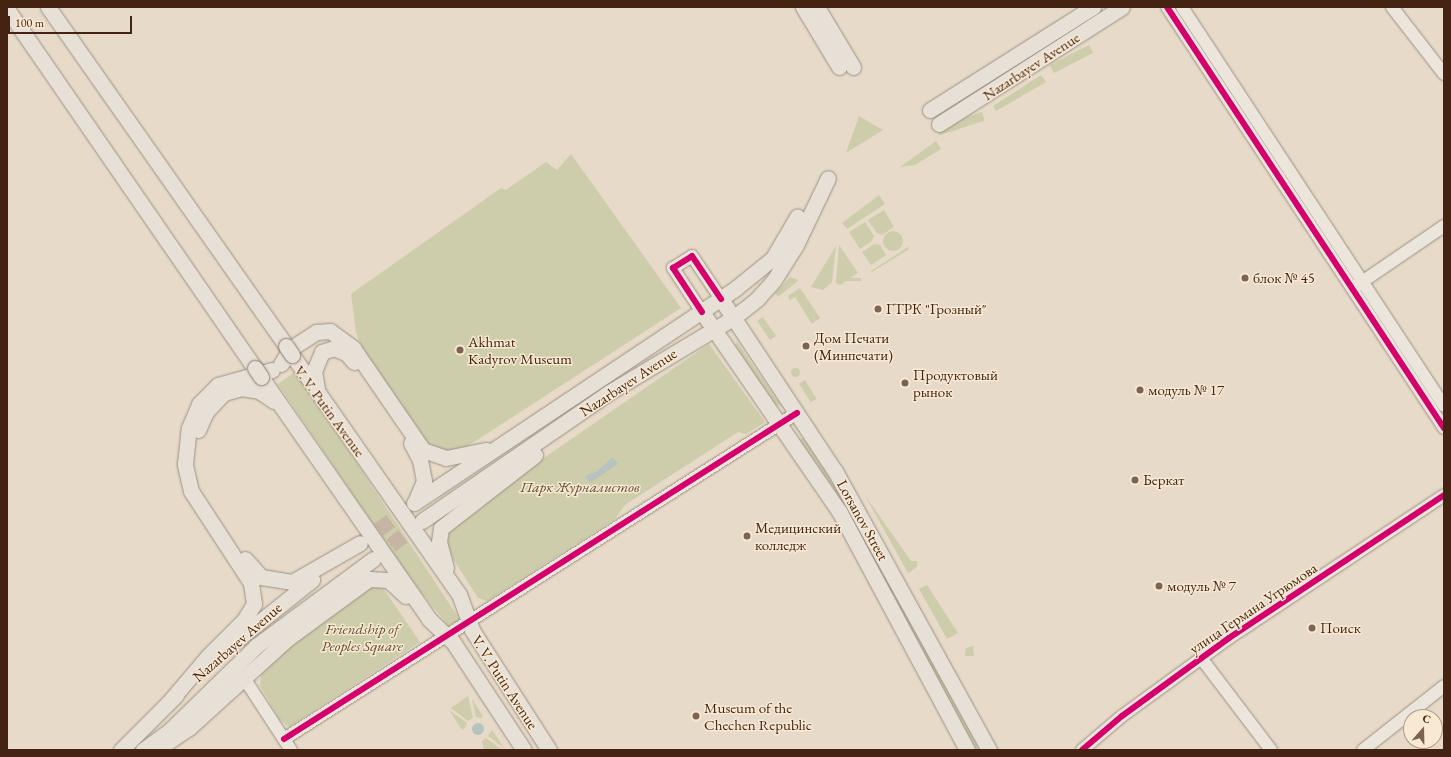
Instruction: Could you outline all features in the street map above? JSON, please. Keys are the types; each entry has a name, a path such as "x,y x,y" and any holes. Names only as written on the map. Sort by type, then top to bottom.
{"main road":[{"path":"48,7 276,366"},
{"path":"803,7 846,67 817,7"},
{"name":"Nazarbayev Avenue","path":"930,110 1093,7"},
{"name":"Nazarbayev Avenue","path":"939,124 1122,7"},
{"path":"7,9 276,366"},
{"path":"803,218 828,178"},
{"name":"Nazarbayev Avenue","path":"318,393 316,360 322,352 334,348 346,353 420,460 424,481 414,503 721,299 773,258 803,218"},
{"name":"Nazarbayev Avenue","path":"422,521 623,384 714,327 733,318 774,280 803,218"},
{"name":"Lorsanov Street","path":"721,299 861,514 989,750"},
{"name":"Lorsanov Street","path":"702,312 781,422 839,510 967,750"},
{"path":"169,702 208,656 244,620 254,604 251,583 191,491 185,464 189,428 199,404 218,385 276,366 290,349 316,332 330,332 353,348 423,450 446,458 497,447"},
{"name":"V. V. Putin Avenue","path":"276,366 318,393 459,594 468,619 549,750"},
{"name":"V. V. Putin Avenue","path":"276,366 282,407 429,618 445,635 524,750"},
{"path":"449,580 439,542 441,528 608,401 623,384"},
{"name":"Nazarbayev Avenue","path":"121,750 169,702 275,608 360,543 304,578 284,583 270,581 253,570 201,494 194,468 194,449 197,432 213,402 224,393 241,388 259,391 282,407"},
{"name":"Nazarbayev Avenue","path":"143,750 169,731 256,646 373,559"},
{"path":"156,750 189,728 287,639 369,579 388,580 429,618"}],"street":[{"path":"1167,7 1444,428"},
{"path":"1182,7 1444,406"},
{"path":"1392,7 1444,74"},
{"path":"1352,288 1444,226"},
{"path":"702,312 672,268 692,256 721,299"},
{"path":"284,739 468,619 796,412"},
{"name":"улица Германа Угрюмова","path":"1082,750 1122,716 1201,658 1444,495"},
{"path":"1201,658 1271,750"},
{"path":"244,678 291,750"},
{"path":"1363,750 1444,686"}],"green space":[{"path":"1089,45 1093,53 1054,73 1050,65"},
{"path":"1041,75 1046,82 996,111 993,106"},
{"path":"982,112 985,121 939,135 936,127"},
{"path":"859,116 883,130 846,153"},
{"path":"936,141 941,149 915,165 900,167"},
{"path":"571,154 681,308 460,451 439,452 424,443 366,360 356,332 351,294 501,188 506,190 546,162 557,170"},
{"path":"879,195 885,204 847,229 842,223"},
{"path":"884,210 894,227 882,235 877,233 868,220"},
{"path":"865,222 874,236 872,241 860,249 849,232"},
{"path":"893,231 900,234 903,241 900,248 893,251 886,248 883,241 886,234"},
{"path":"874,244 880,245 886,255 871,265 862,252"},
{"path":"839,245 858,273 840,285 836,283"},
{"path":"836,246 832,282 823,290 811,287"},
{"path":"908,247 909,249 872,272 871,271"},
{"path":"790,277 799,280 778,297 775,293"},
{"path":"840,278 861,278 861,281 840,281"},
{"path":"800,288 820,318 812,324 795,297 790,300 788,296"},
{"path":"763,317 776,336 770,340 757,321"},
{"path":"737,342 780,405 776,406 735,345"},
{"name":"Парк Журналистов","path":"709,344 765,422 746,434 738,432 625,505 615,519 487,601 478,598 440,538 460,516"},
{"path":"795,367 800,372 795,377 790,372"},
{"path":"296,371 466,629 457,636 410,579 278,384"},
{"path":"805,380 817,399 811,402 799,384"},
{"path":"803,438 834,482 896,593 892,595 799,440"},
{"path":"864,494 911,561 917,561 917,567 908,573"},
{"name":"Friendship of Peoples Square","path":"379,582 420,642 289,727 280,720 260,686 262,667 292,640"},
{"path":"927,585 958,633 947,639 919,589"},
{"path":"898,597 981,750 975,750 894,599"},
{"path":"973,646 974,656 965,656 966,648"},
{"path":"468,696 473,718 468,721 451,708"},
{"path":"472,699 483,716 481,718 476,717"},
{"path":"449,710 467,723 465,728 462,730"},
{"path":"492,730 504,748 488,736"},
{"path":"486,738 502,750 484,750 482,741"}],"shaded area":[{"path":"613,457 618,464 590,483 585,476 597,471"},
{"path":"476,723 480,723 484,729 480,735 476,735 472,731 472,727"}],"tunnel":[{"path":"360,543 412,505"},
{"path":"373,559 422,521"}],"cycle path":[{"path":"1167,7 1444,428"},
{"path":"702,312 673,268 692,256 721,299"},
{"path":"284,739 797,413"},
{"path":"1082,750 1122,716 1229,638 1444,495"}],"place":[{"name":"блок № 45","path":"1245,278"},
{"name":"ГТРК \"Грозный\"","path":"878,309"},
{"name":"Дом Печати (Минпечати)","path":"806,346"},
{"name":"Akhmat Kadyrov Museum","path":"460,350"},
{"name":"Продуктовый рынок","path":"905,383"},
{"name":"модуль № 17","path":"1140,390"},
{"name":"Беркат","path":"1135,480"},
{"name":"Медицинский колледж","path":"747,536"},
{"name":"модуль № 7","path":"1159,586"},
{"name":"Поиск","path":"1312,628"},
{"name":"Museum of the Chechen Republic","path":"696,716"}]}
